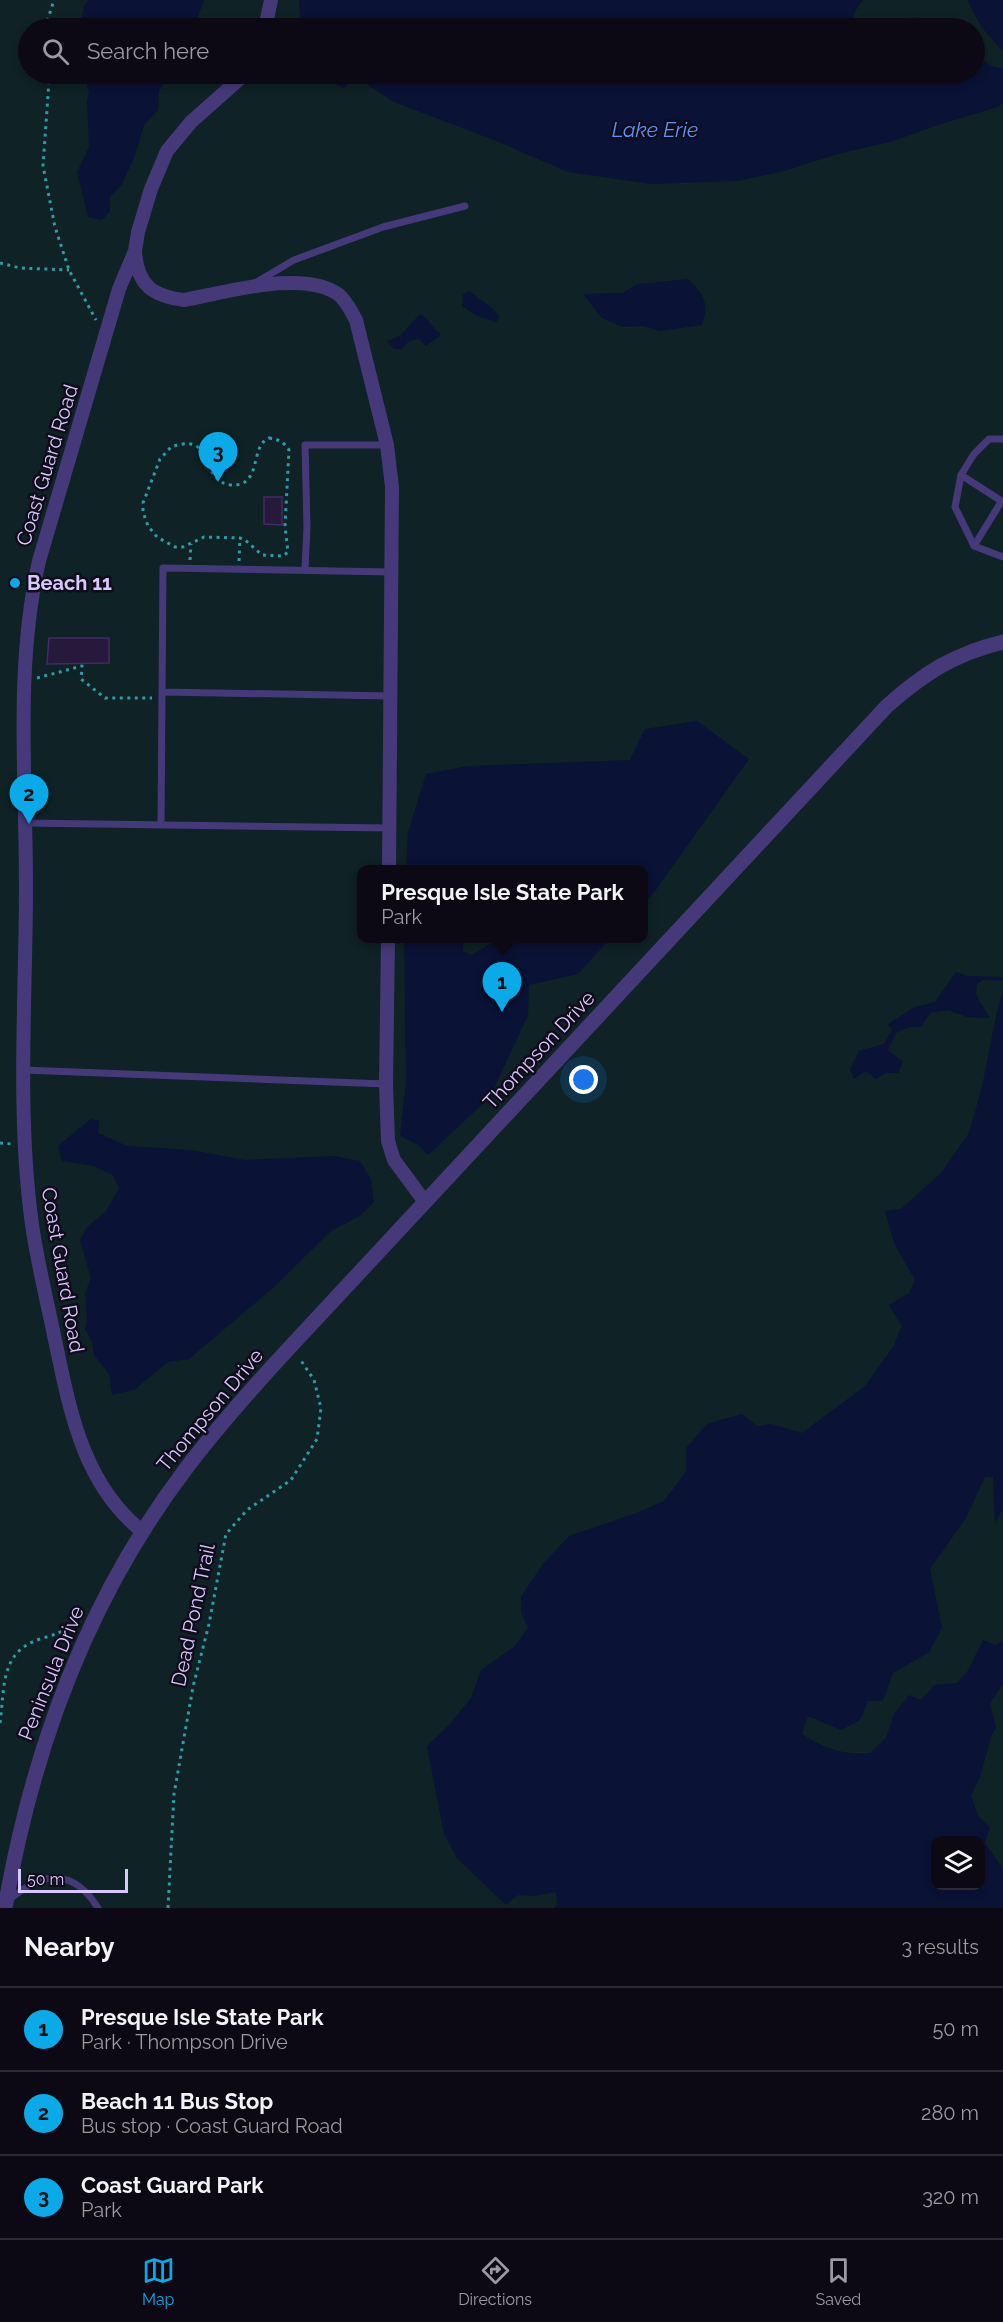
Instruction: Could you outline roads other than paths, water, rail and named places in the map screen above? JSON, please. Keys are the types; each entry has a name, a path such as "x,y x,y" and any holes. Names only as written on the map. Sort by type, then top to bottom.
{"street":[{"path":"267,18 271,0"},
{"name":"Coast Guard Road","path":"143,1532 117,1506 91,1468 67,1399 31,1218 24,1124 23,1070 25,681 30,612 39,561 119,289 135,251 144,210 158,169 167,151 191,123 234,84"},
{"name":"Coast Guard Road","path":"135,251 140,276 155,293 168,298 184,300 245,288 295,282 322,286 339,294 356,320 387,445 392,487 389,865"},
{"name":"Thompson Drive","path":"143,1532 205,1444 291,1346 887,706 943,663 965,653 1003,642"},
{"path":"388,943 386,1084 388,1141 394,1160 425,1202"},
{"name":"Peninsula Drive","path":"6,1905 27,1802 54,1715 88,1633 119,1570 143,1532"}],"lane":[{"path":"245,288 294,260 383,227 465,206"},
{"path":"1003,439 989,439 974,454 961,475 955,507 974,546 1003,557"},
{"path":"305,569 307,527 305,446 387,445"},
{"path":"961,475 1002,502 974,546"},
{"path":"160,824 163,568 392,572"},
{"path":"163,695 391,696"},
{"path":"26,823 389,828"},
{"path":"23,1070 386,1084"},
{"path":"6,1905 24,1887 46,1878 67,1879 88,1892 98,1908"}],"water":[{"path":"89,0 204,0 198,18 82,18 84,5"},
{"path":"299,0 863,0 853,18 300,18"},
{"path":"968,0 1003,0 1003,51 985,30 985,18 977,18"},
{"name":"Lake Erie","path":"985,60 990,65 1003,68 1003,103 998,107 893,141 834,155 784,171 737,181 651,184 568,172 499,142 394,102 366,84 985,84"},
{"path":"86,84 164,84 159,91 158,110 144,125 134,158 121,186 110,197 110,211 102,220 88,217 77,172 89,147 87,101 89,92"},
{"name":"Lake Erie","path":"336,84 349,84 343,88"},
{"path":"688,279 704,299 705,310 702,325 660,331 643,326 623,327 602,318 583,294 622,293 638,284"},
{"path":"469,291 500,317 496,322 477,316 462,306 463,294"},
{"path":"420,314 440,333 440,336 426,346 416,339 402,349 394,349 387,341 400,336"},
{"path":"697,721 749,759 648,899 648,865 406,865 408,832 426,774 468,766 630,760 645,729"},
{"path":"404,943 463,943 463,951 472,955 492,943 606,943 578,974 529,985 528,1015 490,1097 428,1155 417,1144 400,1136 406,1081"},
{"path":"956,972 967,976 1003,977 1003,981 983,980 977,984 976,995 990,1018 967,1017 948,1010 930,1013 921,1027 909,1027 896,1033 888,1050 903,1062 898,1073 886,1073 876,1079 866,1071 854,1079 850,1069 859,1051 884,1044 892,1030 888,1024 915,1007 935,1002"},
{"path":"1003,990 1003,1508 995,1524 993,1477 985,1477 966,1518 930,1569 942,1628 929,1652 893,1673 883,1701 868,1701 860,1720 841,1730 808,1716 802,1734 834,1750 870,1753 886,1738 894,1714 909,1695 921,1700 934,1685 957,1683 967,1672 983,1640 996,1645 1003,1640 1003,1684 990,1703 996,1728 992,1734 980,1777 971,1795 978,1816 990,1827 985,1843 1003,1869 1003,1908 554,1908 557,1904 556,1892 534,1896 518,1895 506,1905 457,1858 444,1834 427,1746 450,1724 471,1698 481,1670 514,1647 528,1628 521,1612 521,1597 542,1565 569,1536 664,1501 686,1472 686,1448 707,1424 742,1414 757,1426 771,1424 802,1433 865,1386 893,1347 902,1326 889,1305 909,1293 915,1280 894,1243 885,1211 901,1209 941,1173 969,1133 982,1087"},
{"path":"91,1119 99,1121 98,1133 127,1146 191,1150 245,1160 335,1156 360,1161 371,1179 374,1202 360,1216 331,1231 273,1288 189,1359 168,1362 134,1390 112,1395 109,1374 94,1355 92,1341 85,1329 87,1318 85,1293 91,1278 80,1241 86,1228 106,1211 119,1188 113,1175 94,1166 62,1161 58,1146"}],"place":[{"name":"Coast Guard Park","path":"218,482"},
{"name":"Beach 11","path":"15,583"},
{"name":"Beach 11 Bus Stop","path":"29,824"},
{"name":"Presque Isle State Park","path":"502,1012"}]}
